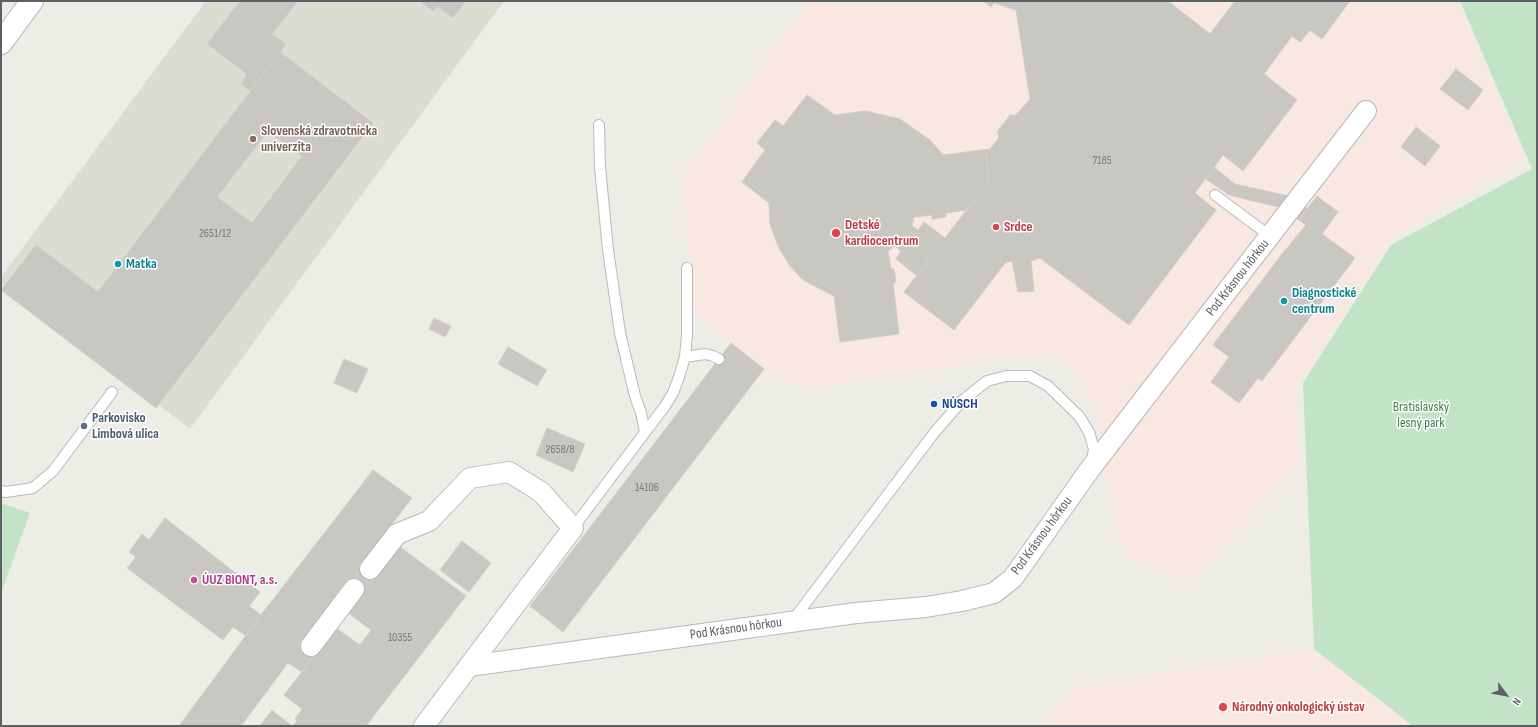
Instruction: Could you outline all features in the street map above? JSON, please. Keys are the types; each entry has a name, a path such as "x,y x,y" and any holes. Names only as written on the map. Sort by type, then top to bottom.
{"street":[{"path":"1,42 32,1"},
{"name":"Pod Krásnou hôrkou","path":"469,666 792,622 962,602 994,592 1013,578 1090,469 1366,111"},
{"path":"370,569 397,534 429,521 470,478 509,472 540,492 573,528 424,726"},
{"path":"311,646 354,589"}],"lane":[{"path":"598,125 607,243 619,326 645,432"},
{"path":"1215,195 1270,236"},
{"path":"573,528 665,406 673,393 685,357 687,335 687,268"},
{"path":"685,357 705,354 719,359"},
{"path":"792,622 934,433 962,401 987,381 1006,376 1030,376 1048,386 1079,416 1089,432 1094,449 1090,469"},
{"path":"1,491 6,492 33,488 53,470 112,392"}],"shaded area":[{"name":"Slovenská zdravotnícka univerzita","path":"206,1 504,1 190,429 1,283 1,277"},
{"path":"808,1 1457,1 1525,159 1391,239 1293,393 1300,465 1189,581 1124,558 1105,475 1100,420 1078,375 1052,356 1009,354 957,366 811,388 788,382 764,369 691,310 685,174"},
{"name":"Národný onkologický ústav","path":"1314,649 1413,726 1042,726 1074,687"}],"green space":[{"name":"Bratislavský lesný park","path":"1460,1 1537,1 1537,726 1413,726 1314,649 1303,383 1391,245 1532,169"},
{"path":"1,503 30,513 1,593"}],"building":[{"path":"240,1 298,1 272,34 286,44 251,91 241,84 247,74 207,44"},
{"path":"420,1 466,1 453,18 437,6 433,11"},
{"path":"983,1 1168,1 1210,34 1235,1 1350,1 1322,39 1310,30 1300,42 1292,36 1264,74 1297,100 1243,171 1223,155 1195,193 1216,210 1129,325 1040,258 1031,261 1034,291 1018,292 1012,261 1005,263 954,330 904,292 929,260 908,244 924,222 945,238 988,182 986,154 999,138 997,132 1010,115 1016,115 1030,99 1016,10 994,3 991,7"},
{"path":"280,52 373,123 156,408 1,290 36,245 98,292","holes":["268,131 302,156 252,223 217,197"]},
{"path":"1456,69 1483,90 1468,110 1440,89"},
{"path":"807,95 835,115 866,111 900,119 930,140 943,155 990,149 986,154 988,182 967,210 946,213 946,217 932,219 932,215 914,217 912,226 918,230 908,244 929,260 917,276 896,259 901,251 895,246 888,251 891,269 894,269 896,282 893,283 899,334 840,342 834,296 803,280 790,266 778,246 770,224 769,203 742,182 765,150 757,143 775,120 783,126"},
{"path":"1416,127 1440,146 1425,166 1401,147"},
{"path":"1214,167 1235,184 1293,197 1308,209 1299,220 1286,209 1229,195 1206,179"},
{"name":"Diagnostické centrum","path":"1317,196 1338,212 1322,234 1355,258 1262,381 1258,378 1239,403 1211,382 1229,357 1213,345 1282,254 1306,225 1299,220"},
{"path":"434,318 451,326 445,337 429,329"},
{"path":"731,343 764,369 563,632 530,606"},
{"path":"508,347 547,370 537,386 498,364"},
{"path":"344,359 368,369 357,393 334,383"},
{"path":"547,428 585,444 573,472 536,455"},
{"path":"373,470 412,498 362,563 376,574 361,594 347,583 299,645 313,656 302,672 288,663 241,726 179,726 261,615"},
{"name":"ÚUZ BIONT, a.s.","path":"165,518 260,592 249,606 261,615 246,636 233,627 223,640 127,568 136,557 129,552 142,534 149,540"},
{"path":"462,541 491,563 469,592 440,570"},
{"path":"399,546 466,596 366,726 293,726 297,721 295,719 302,709 284,695 336,628 360,645 371,630 347,612"},
{"path":"272,710 292,726 260,726"}],"tunnel":[{"path":"354,589 370,569"}],"place":[{"name":"Slovenská zdravotnícka univerzita","path":"253,139"},
{"name":"Srdce","path":"996,227"},
{"name":"Detské kardiocentrum","path":"836,233"},
{"name":"Matka","path":"118,264"},
{"name":"Diagnostické centrum","path":"1284,301"},
{"name":"NÚSCH","path":"934,404"},
{"name":"Parkovisko Limbová ulica","path":"84,426"},
{"name":"ÚUZ BIONT, a.s.","path":"194,580"},
{"name":"Národný onkologický ústav","path":"1223,707"}]}
